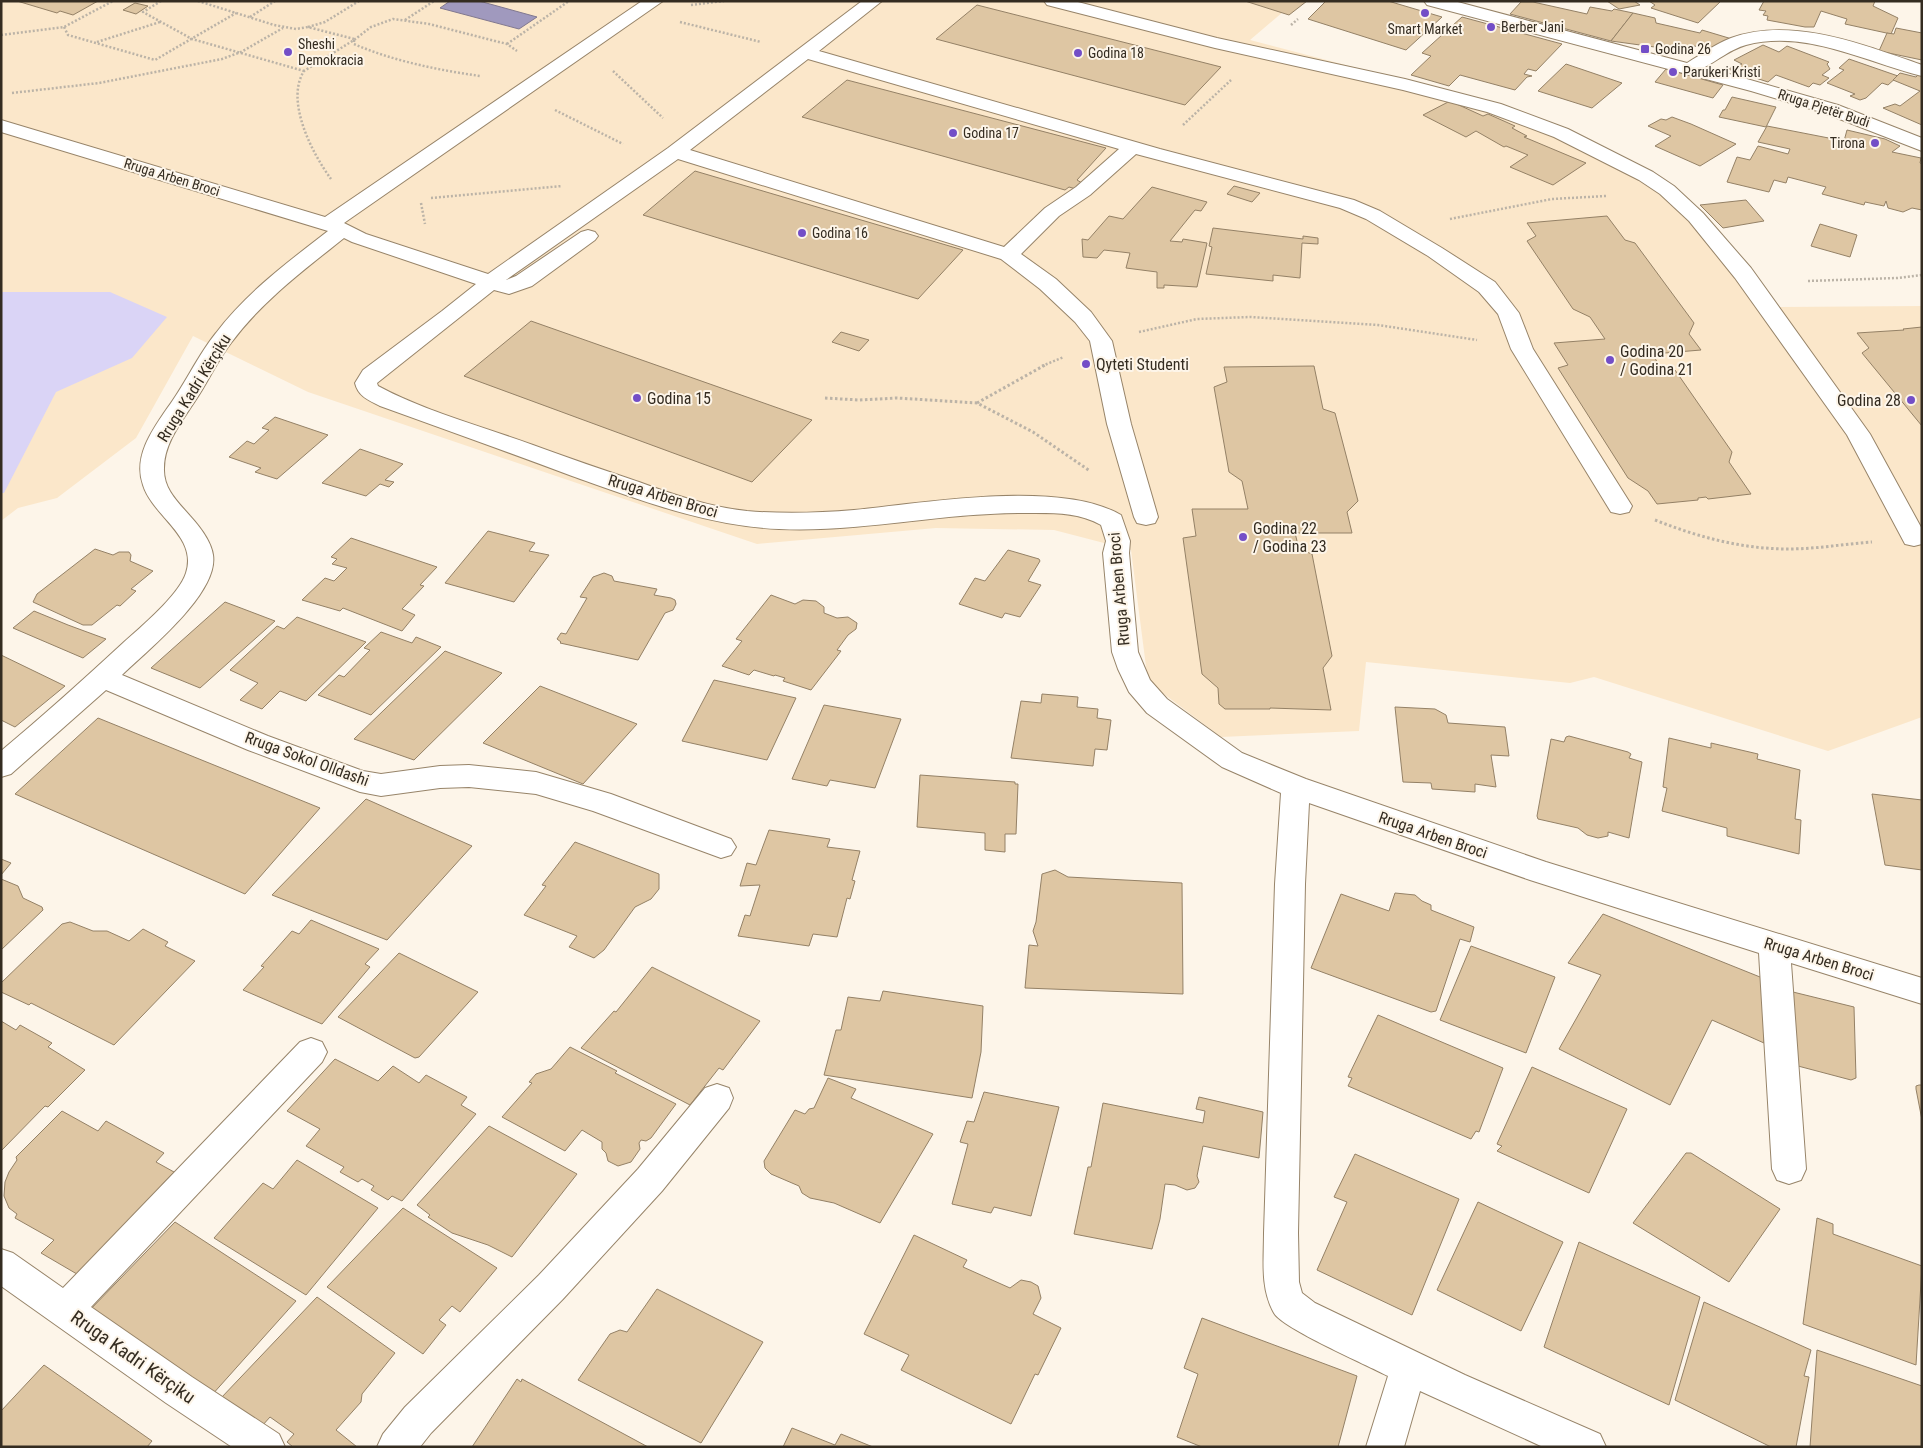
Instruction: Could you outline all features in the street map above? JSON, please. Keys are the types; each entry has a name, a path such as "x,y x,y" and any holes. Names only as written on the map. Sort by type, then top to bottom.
{"street":[{"path":"1053,1 1258,53 1443,94 1511,113 1561,132 1613,157 1646,176 1667,190 1696,217 1728,252 1858,434 1914,538"},
{"name":"Rruga Pjetër Budi","path":"1433,1 1690,69 1831,109 1922,145"},
{"path":"1484,15 1502,1"},
{"path":"652,190 695,158 814,56 881,4"},
{"name":"Rruga Kadri Kërçiku","path":"1,767 102,677 151,631 190,590 201,566 201,556 194,538 166,506 156,490 152,477 154,456 165,432 218,346 239,319 294,268 339,221 434,152 646,6"},
{"path":"1690,69 1741,40 1766,36 1787,37 1838,45 1922,71"},
{"path":"814,56 1133,147 1339,202 1387,223 1487,287 1508,313 1522,349 1620,506"},
{"path":"497,277 814,56"},
{"name":"Rruga Arben Broci","path":"1,126 451,254 497,277 509,288 524,281 604,224"},
{"path":"1008,255 1052,212 1083,191 1133,147"},
{"path":"675,152 1008,255 1048,284 1083,317 1101,341 1119,424 1146,517"},
{"name":"Rruga Arben Broci","path":"339,221 358,238 497,277"},
{"name":"Rruga Arben Broci","path":"497,277 450,316 371,374 366,383 368,390 388,401 602,478 689,508 722,515 779,520 816,519 1003,504 1052,506 1095,512 1112,521 1118,541 1116,553 1118,586 1125,652 1139,685 1158,706 1232,760 1296,787 1532,870 1922,991"},
{"name":"Rruga Sokol Olldashi","path":"102,677 250,739 360,781 381,785 432,778 469,776 536,783 601,802 721,847"},
{"path":"1296,787 1290,884 1281,1282 1287,1303 1294,1310 1408,1368 1515,1417 1587,1447"},
{"path":"1774,946 1789,1169"},
{"path":"65,1310 311,1052"},
{"path":"396,1447 418,1420 551,1287 650,1180 717,1098"},
{"name":"Rruga Kadri Kërçiku","path":"1,1265 179,1390 266,1447"},
{"path":"1385,1447 1408,1368"}],"path":[{"path":"1,35 64,27 113,1"},
{"path":"161,1 143,12 192,39 304,71"},
{"path":"198,1 284,28 308,27 325,22 358,1"},
{"path":"249,18 275,1"},
{"path":"405,20 434,1"},
{"path":"507,44 569,1"},
{"path":"646,6 814,56"},
{"path":"64,27 68,35 156,60 236,13"},
{"path":"339,221 340,201 334,184 316,157 302,118 296,88 299,76 304,71 354,40 362,32 393,19 429,24 507,44 517,51 519,56"},
{"path":"96,43 161,22"},
{"path":"308,27 354,40"},
{"path":"10,93 123,79 209,62 241,52 284,28"},
{"path":"354,40 354,44 372,52 451,72 484,76 630,147"},
{"path":"1177,131 1258,53"},
{"path":"574,55 605,64 666,121"},
{"path":"434,152 424,170 421,199 422,213 426,228 451,254"},
{"path":"421,199 564,186"},
{"path":"1387,223 1447,219 1552,199 1667,190"},
{"path":"1808,281 1897,278 1922,275"},
{"path":"977,403 1045,365 1101,341 1184,321 1240,316 1306,319 1446,334 1522,349"},
{"path":"825,398 859,400 896,398 977,403 1034,432 1082,467 1140,496"},
{"path":"1620,506 1702,537 1736,544 1772,548 1801,548 1914,538"}],"shaded area":[{"name":"Qyteti Studenti","path":"1,1 1296,1 1250,40 1525,112 1676,188 1780,307 1922,306 1922,717 1828,751 1594,677 1570,683 1366,662 1359,731 1221,737 1148,682 1131,550 1054,530 936,528 757,544 308,392 193,336 136,438 57,498 18,508 1,521"},
{"path":"450,1 479,1 537,17 519,29 440,8"},
{"path":"1,292 110,292 167,317 132,358 56,392 4,493 1,493"}],"building":[{"path":"17,1 98,1 73,15 60,11 57,13"},
{"path":"1245,1 1307,1 1289,15"},
{"path":"1326,1 1388,1 1442,17 1406,50 1308,19"},
{"path":"1607,1 1634,1 1640,5 1619,9"},
{"path":"1649,1 1721,1 1698,23 1651,8 1655,5"},
{"path":"1764,1 1875,1 1873,6 1898,18 1891,34 1845,24 1847,19 1821,11 1814,27 1805,27 1767,20 1768,16 1763,15 1766,11 1759,10"},
{"path":"1521,2 1533,2 1587,14 1590,7 1633,13 1611,41 1510,14"},
{"path":"135,3 148,6 136,14 123,10"},
{"name":"Godina 18","path":"977,5 1221,67 1185,105 936,39"},
{"path":"1633,13 1655,18 1656,23 1700,33 1702,30 1732,39 1713,49 1694,46 1691,52 1611,41"},
{"path":"1462,17 1562,44 1536,71 1528,69 1524,74 1532,76 1527,77 1515,90 1460,75 1449,86 1411,75 1431,56 1422,53"},
{"path":"1896,28 1922,33 1922,60 1879,51 1887,33 1894,34"},
{"path":"1763,45 1779,52 1787,46 1829,62 1827,64 1830,69 1822,75 1829,78 1820,85 1813,83 1809,87 1776,75 1768,82 1728,69 1742,64 1734,60"},
{"path":"1849,59 1898,76 1888,85 1882,83 1866,98 1860,100 1850,96 1855,94 1827,83 1844,70 1839,68"},
{"path":"1566,64 1622,83 1592,108 1538,91"},
{"path":"1666,69 1723,85 1713,98 1655,82"},
{"path":"1900,73 1916,77 1919,74 1922,75 1922,125 1883,108 1895,104 1900,106 1920,91 1893,80"},
{"name":"Godina 17","path":"847,80 1106,148 1077,180 1082,183 1076,189 1069,187 1065,190 802,117"},
{"path":"1732,97 1776,107 1766,127 1719,117"},
{"path":"1450,101 1483,116 1488,114 1515,126 1512,128 1527,136 1524,137 1586,163 1553,185 1510,167 1528,155 1506,146 1504,147 1476,131 1466,137 1423,115"},
{"path":"1672,117 1736,144 1700,166 1655,146 1671,136 1648,126 1661,119 1666,120"},
{"path":"1767,126 1844,141 1847,130 1885,139 1900,146 1892,152 1921,158 1922,210 1912,208 1903,212 1888,208 1886,201 1884,206 1865,202 1864,205 1822,194 1826,187 1788,177 1786,183 1774,180 1769,192 1727,182 1737,157 1750,160 1758,146 1788,154 1790,149 1758,142"},
{"name":"Godina 16","path":"695,171 963,250 918,299 643,215"},
{"path":"1234,186 1260,193 1252,202 1227,194"},
{"path":"1152,187 1207,202 1201,211 1195,210 1170,241 1182,242 1183,239 1207,243 1197,287 1164,285 1164,288 1157,288 1157,272 1126,268 1130,253 1104,250 1097,258 1083,257 1082,239 1088,240 1109,216 1123,219"},
{"path":"1746,200 1764,221 1723,228 1700,205"},
{"name":"Godina 20 / Godina 21","path":"1607,216 1625,240 1635,243 1694,323 1689,334 1701,350 1653,354 1659,366 1675,370 1732,452 1729,462 1751,494 1708,499 1706,497 1698,498 1698,500 1657,504 1648,491 1628,478 1558,368 1568,365 1554,343 1605,339 1590,317 1573,309 1527,241 1536,236 1527,223"},
{"path":"1820,224 1857,235 1850,257 1811,246"},
{"path":"1213,228 1303,239 1303,236 1318,238 1318,244 1302,243 1300,278 1273,275 1273,281 1206,274 1212,247 1209,246"},
{"name":"Godina 15","path":"531,321 812,420 752,482 464,376"},
{"name":"Godina 28","path":"1922,327 1922,426 1862,353 1869,348 1857,333"},
{"path":"841,332 869,340 859,351 832,342"},
{"name":"Godina 22 / Godina 23","path":"1314,366 1323,409 1335,413 1358,501 1347,512 1352,533 1295,533 1299,549 1312,554 1332,656 1323,668 1331,710 1225,709 1219,704 1218,688 1202,674 1183,538 1196,536 1192,509 1248,509 1242,481 1229,472 1214,387 1227,382 1224,367"},
{"path":"275,417 328,435 277,479 255,472 261,468 229,457 247,441 254,444 269,430 262,428"},
{"path":"360,449 403,464 385,480 394,482 389,487 380,484 366,496 322,483"},
{"path":"488,531 535,543 529,551 549,555 514,602 445,583"},
{"path":"351,538 437,567 420,585 424,586 402,609 415,615 402,631 343,608 340,611 302,600 325,578 334,581 347,568 332,564 337,559 331,557"},
{"path":"95,549 113,555 119,552 129,552 131,555 130,561 153,571 131,589 136,591 120,606 117,605 92,625 83,625 33,602 37,594"},
{"path":"1008,550 1039,559 1040,561 1028,581 1041,585 1020,617 1005,613 1002,618 959,604 975,578 985,581"},
{"path":"604,573 612,576 614,581 657,589 654,595 675,600 676,604 673,610 665,613 638,660 560,643 557,639 561,633 566,634 587,598 580,597 593,577"},
{"path":"771,595 795,604 803,600 816,601 824,607 824,613 837,618 848,617 857,623 856,629 848,635 837,650 841,651 811,690 783,681 785,678 775,675 754,670 749,675 722,666 742,641 736,639"},
{"path":"225,602 275,621 200,688 151,668"},
{"path":"34,611 106,639 83,658 13,628"},
{"path":"297,617 366,642 306,701 280,691 262,709 240,700 258,683 230,670 277,626 284,629"},
{"path":"381,632 412,643 416,637 441,647 371,715 318,695 339,675 344,677 370,650 364,648"},
{"path":"445,651 502,673 414,760 354,739"},
{"path":"1,655 65,686 15,727 1,720"},
{"path":"714,680 796,698 767,760 682,741"},
{"path":"540,686 637,724 583,784 483,743"},
{"path":"1042,694 1078,697 1077,707 1098,709 1097,718 1111,720 1107,750 1095,749 1093,766 1011,758 1021,701 1041,703"},
{"path":"824,705 901,719 875,788 830,780 827,786 792,779"},
{"path":"1395,707 1435,709 1446,715 1448,723 1505,727 1509,756 1491,755 1496,787 1475,784 1475,792 1432,789 1431,783 1403,782"},
{"path":"98,718 320,808 245,894 15,794"},
{"path":"1569,736 1628,752 1631,754 1629,758 1642,762 1629,838 1608,832 1608,836 1598,838 1587,835 1578,828 1538,819 1551,739 1564,742 1566,737"},
{"path":"1669,738 1711,748 1711,743 1758,754 1757,759 1800,770 1795,819 1801,820 1799,854 1727,836 1727,828 1662,811 1667,788 1663,787"},
{"path":"920,775 1015,782 1015,784 1018,784 1016,834 1005,834 1005,852 985,850 985,833 917,827"},
{"path":"1872,794 1922,800 1922,870 1885,865"},
{"path":"366,799 472,846 387,940 272,895"},
{"path":"769,830 830,839 827,847 860,851 852,880 855,881 850,899 847,898 837,937 813,934 809,946 738,936 745,915 750,916 760,885 740,886 747,863 756,865"},
{"path":"575,842 659,874 659,889 651,899 635,907 604,950 594,958 569,947 577,936 524,915 546,886 542,885"},
{"path":"1,859 11,863 1,875"},
{"path":"1055,870 1068,877 1182,883 1183,994 1025,988 1029,945 1038,946 1033,931 1036,922 1042,874"},
{"path":"1,879 18,886 23,898 42,907 43,910 1,950"},
{"path":"1395,893 1415,895 1431,905 1431,910 1474,927 1470,942 1460,939 1436,1011 1431,1012 1311,968 1341,894 1389,911"},
{"path":"1603,914 1765,979 1764,1043 1712,1020 1670,1105 1559,1049 1601,975 1568,963"},
{"path":"311,920 379,949 365,964 370,967 322,1024 243,990 292,931 299,934"},
{"path":"70,922 93,931 107,931 129,941 143,929 168,942 165,946 195,961 114,1045 31,1003 29,1005 1,992 1,983 62,924"},
{"path":"1471,946 1555,977 1526,1053 1440,1020"},
{"path":"399,953 478,992 419,1057 415,1058 338,1017"},
{"path":"652,967 760,1021 723,1070 719,1068 690,1105 581,1048 614,1011 616,1012"},
{"path":"883,991 983,1006 981,1052 972,1098 824,1075 836,1030 841,1030 848,997 880,1001"},
{"path":"1793,992 1854,1007 1856,1078 1851,1080 1798,1066 1791,996"},
{"path":"1378,1015 1503,1068 1479,1132 1476,1131 1471,1139 1348,1086 1352,1078 1348,1077"},
{"path":"1,1021 16,1030 20,1025 52,1043 48,1047 85,1070 48,1107 45,1106 1,1151"},
{"path":"570,1047 617,1071 615,1073 676,1104 651,1138 646,1141 641,1140 639,1143 640,1149 631,1162 618,1166 608,1161 606,1153 602,1149 602,1142 582,1130 565,1151 502,1117 532,1083 529,1082 536,1074 551,1069"},
{"path":"335,1059 378,1081 393,1066 419,1083 426,1075 467,1097 461,1105 476,1114 402,1201 392,1196 388,1200 371,1190 374,1186 362,1179 358,1182 340,1172 344,1167 306,1146 320,1129 287,1111"},
{"path":"1532,1067 1627,1109 1589,1193 1497,1151 1502,1146 1497,1144"},
{"path":"828,1078 856,1089 851,1098 933,1134 880,1223 834,1203 810,1198 802,1193 799,1186 771,1174 765,1168 764,1161 795,1110 805,1114 809,1109 814,1108"},
{"path":"1922,1085 1922,1120 1916,1089 1916,1086"},
{"path":"984,1092 1059,1107 1031,1216 994,1207 991,1213 952,1204 968,1144 960,1142 967,1121 974,1122"},
{"path":"1199,1097 1263,1112 1259,1158 1203,1146 1197,1176 1199,1182 1195,1188 1187,1190 1175,1185 1165,1184 1160,1219 1152,1249 1074,1234 1088,1167 1091,1167 1103,1103 1203,1123 1205,1111 1196,1109"},
{"path":"62,1111 98,1131 106,1121 164,1153 156,1162 174,1172 104,1247 82,1277 41,1253 54,1240 15,1218 17,1214 9,1208 4,1196 5,1182 17,1160 16,1157"},
{"path":"489,1126 577,1174 512,1257 488,1245 452,1233 428,1217 430,1215 417,1205"},
{"path":"1686,1153 1691,1153 1780,1209 1729,1282 1633,1223"},
{"path":"1355,1154 1459,1199 1412,1315 1317,1270 1347,1202 1334,1197"},
{"path":"297,1160 378,1208 306,1295 214,1238 263,1183 273,1189"},
{"path":"1478,1202 1563,1242 1521,1331 1437,1290"},
{"path":"403,1208 497,1268 460,1312 452,1306 439,1320 446,1325 423,1354 327,1287"},
{"path":"1817,1218 1833,1224 1833,1234 1922,1266 1916,1365 1803,1324"},
{"path":"175,1222 296,1301 211,1396 88,1312"},
{"path":"914,1235 967,1260 963,1267 1010,1288 1021,1280 1038,1286 1041,1298 1033,1314 1061,1328 1038,1375 1035,1374 1011,1424 901,1370 909,1355 864,1334"},
{"path":"1579,1242 1700,1297 1669,1405 1544,1347"},
{"path":"657,1289 763,1342 701,1443 578,1380 610,1334 620,1330 627,1332"},
{"path":"317,1297 395,1353 362,1394 361,1402 336,1430 357,1447 293,1447 287,1442 294,1434 270,1417 262,1426 221,1398"},
{"path":"1704,1302 1811,1350 1804,1376 1809,1377 1796,1447 1771,1447 1675,1400"},
{"path":"1202,1318 1357,1376 1338,1447 1202,1447 1177,1437 1198,1374 1184,1368"},
{"path":"1817,1350 1922,1386 1922,1447 1810,1447"},
{"path":"44,1365 152,1441 147,1447 1,1447 1,1411"},
{"path":"517,1379 521,1382 522,1379 648,1447 472,1447"},
{"path":"792,1428 835,1445 841,1434 873,1447 783,1447"}],"place":[{"name":"Smart Market","path":"1425,13"},
{"name":"Berber Jani","path":"1491,27"},
{"name":"Godina 26","path":"1645,49"},
{"name":"Sheshi Demokracia","path":"288,52"},
{"name":"Godina 18","path":"1078,53"},
{"name":"Parukeri Kristi","path":"1673,72"},
{"name":"Godina 17","path":"953,133"},
{"name":"Tirona","path":"1875,143"},
{"name":"Godina 16","path":"802,233"},
{"name":"Godina 20 / Godina 21","path":"1610,360"},
{"name":"Qyteti Studenti","path":"1086,364"},
{"name":"Godina 15","path":"637,398"},
{"name":"Godina 28","path":"1911,400"},
{"name":"Godina 22 / Godina 23","path":"1243,537"}]}
